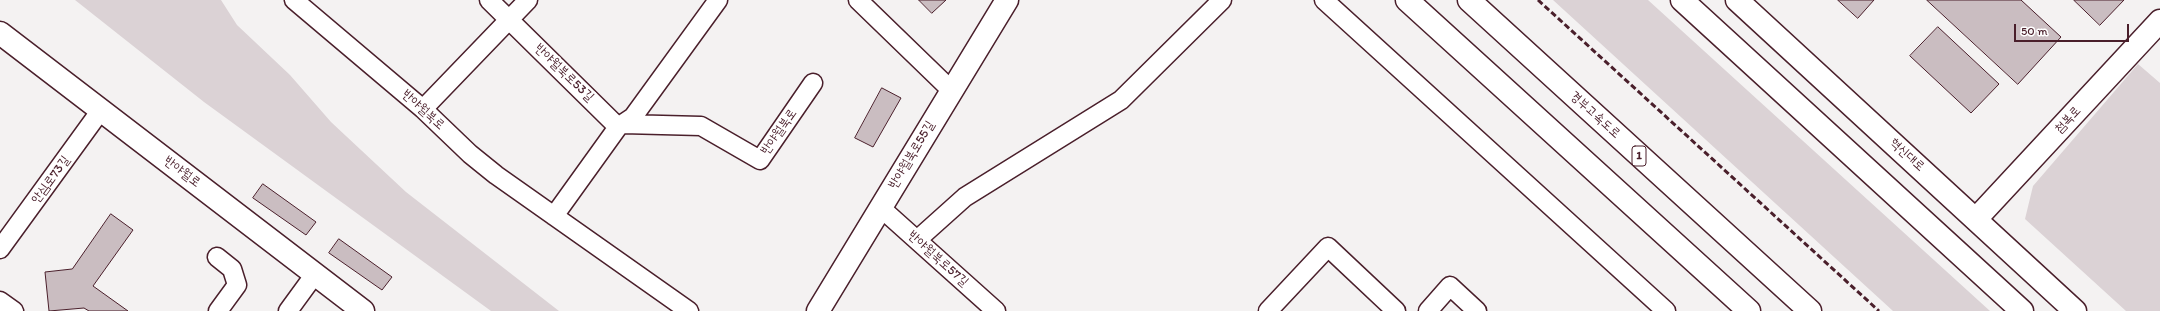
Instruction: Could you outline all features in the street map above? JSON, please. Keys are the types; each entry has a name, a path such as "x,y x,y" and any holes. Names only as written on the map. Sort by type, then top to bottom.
{"main road":[{"name":"반야월북로55길","path":"818,311 1007,0"},
{"path":"1407,0 1749,311"},
{"name":"경부고속도로","path":"1469,0 1810,311"},
{"path":"1682,0 2022,311"},
{"name":"혁신대로","path":"1737,0 2075,311"},
{"name":"첨복로","path":"1976,219 2160,21"},
{"name":"반야월로","path":"0,33 363,311"}],"street":[{"name":"반야월북로","path":"294,0 423,109 470,154 496,175 689,311"},
{"name":"반야월북로53길","path":"489,0 621,125"},
{"path":"423,109 528,0"},
{"path":"554,216 621,125 633,117 718,0"},
{"path":"858,0 952,91"},
{"path":"917,240 965,197 1121,100 1222,0"},
{"path":"1324,0 1666,311"},
{"name":"반야월북로","path":"621,125 701,126 760,160 813,83"},
{"name":"안심로73길","path":"0,249 101,110"},
{"name":"반야월북로57길","path":"881,208 996,311"},
{"path":"1268,311 1328,247 1396,311"},
{"path":"217,257 232,269 237,285 218,311"},
{"path":"288,311 315,274"},
{"path":"1428,311 1450,286 1477,311"},
{"path":"0,301 14,311"}],"shaded area":[{"path":"75,0 221,0 237,25 290,75 331,122 406,192 559,311 491,311 204,102"},
{"path":"1553,0 1648,0 1990,311 1893,311"},
{"path":"2138,64 2160,83 2160,311 2126,311 2025,219 2033,186"}],"building":[{"path":"919,0 946,0 932,13"},
{"path":"1838,0 1874,0 1858,18"},
{"path":"1927,0 2021,0 2061,37 2018,84"},
{"path":"2074,0 2124,0 2100,25"},
{"path":"1938,27 1999,84 1971,113 1910,56"},
{"path":"882,88 901,98 873,147 855,138"},
{"path":"263,184 316,222 306,235 253,198"},
{"path":"111,214 133,230 93,286 128,311 89,311 84,308 49,311 45,272 72,269"},
{"path":"339,239 392,277 382,290 329,253"}],"railway":[{"path":"1538,0 1879,311"}]}
